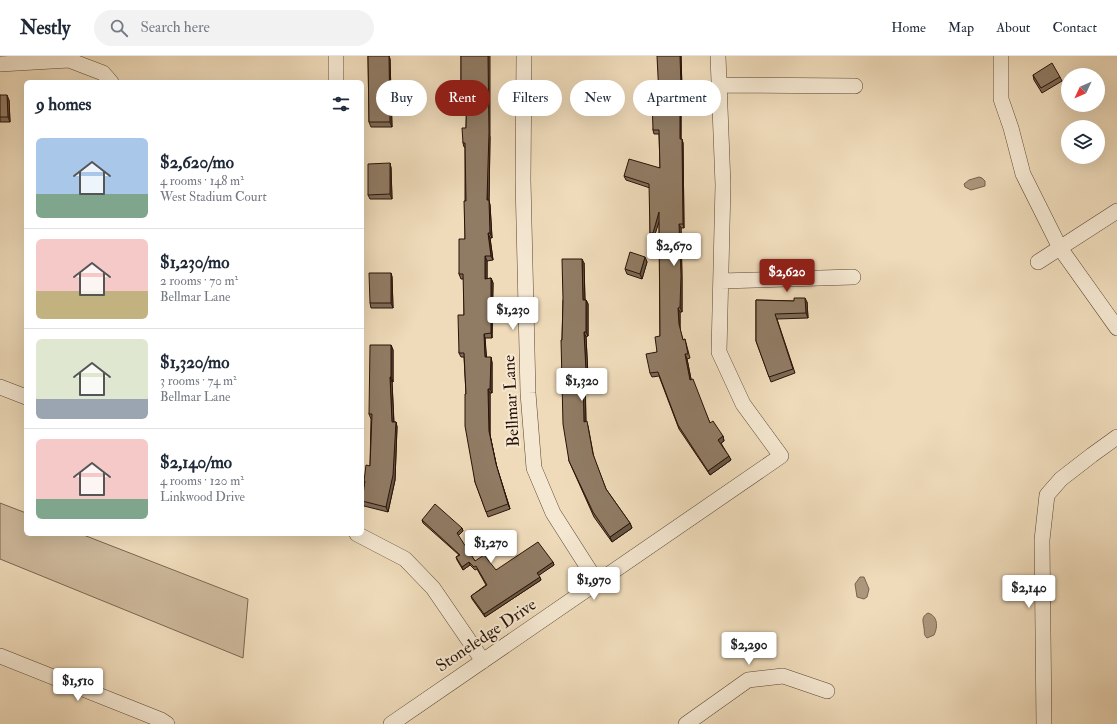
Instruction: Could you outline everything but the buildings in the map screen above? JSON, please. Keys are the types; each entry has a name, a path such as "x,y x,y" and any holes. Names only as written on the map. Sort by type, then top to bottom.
{"street":[{"path":"336,56 336,80"},
{"name":"Bellmar Lane","path":"524,56 523,180 528,393 534,468 553,513 597,582"},
{"path":"718,56 719,80"},
{"path":"1001,56 1001,99 1011,128 1023,174 1060,248 1117,328"},
{"path":"0,64 69,60 103,73 109,80"},
{"path":"721,85 855,86"},
{"path":"720,116 722,185 721,281 853,277"},
{"path":"1038,262 1117,211"},
{"name":"Stoneledge Drive","path":"391,724 781,456 742,404 719,352 721,281"},
{"path":"0,387 24,396"},
{"path":"1044,724 1042,540 1047,495 1062,479 1117,437"},
{"path":"361,536 405,559 433,588 483,660"},
{"path":"0,656 161,720 167,724"},
{"path":"686,724 748,680 783,676 828,691"}],"shaded area":[{"path":"979,177 985,181 985,186 971,190 965,187 964,184 969,180"},
{"path":"0,503 24,512 24,536 86,536 248,599 243,658 0,559"},
{"path":"860,577 864,577 869,589 867,597 864,599 857,597 855,584"},
{"path":"928,613 935,619 936,629 934,635 927,638 923,619"}]}
